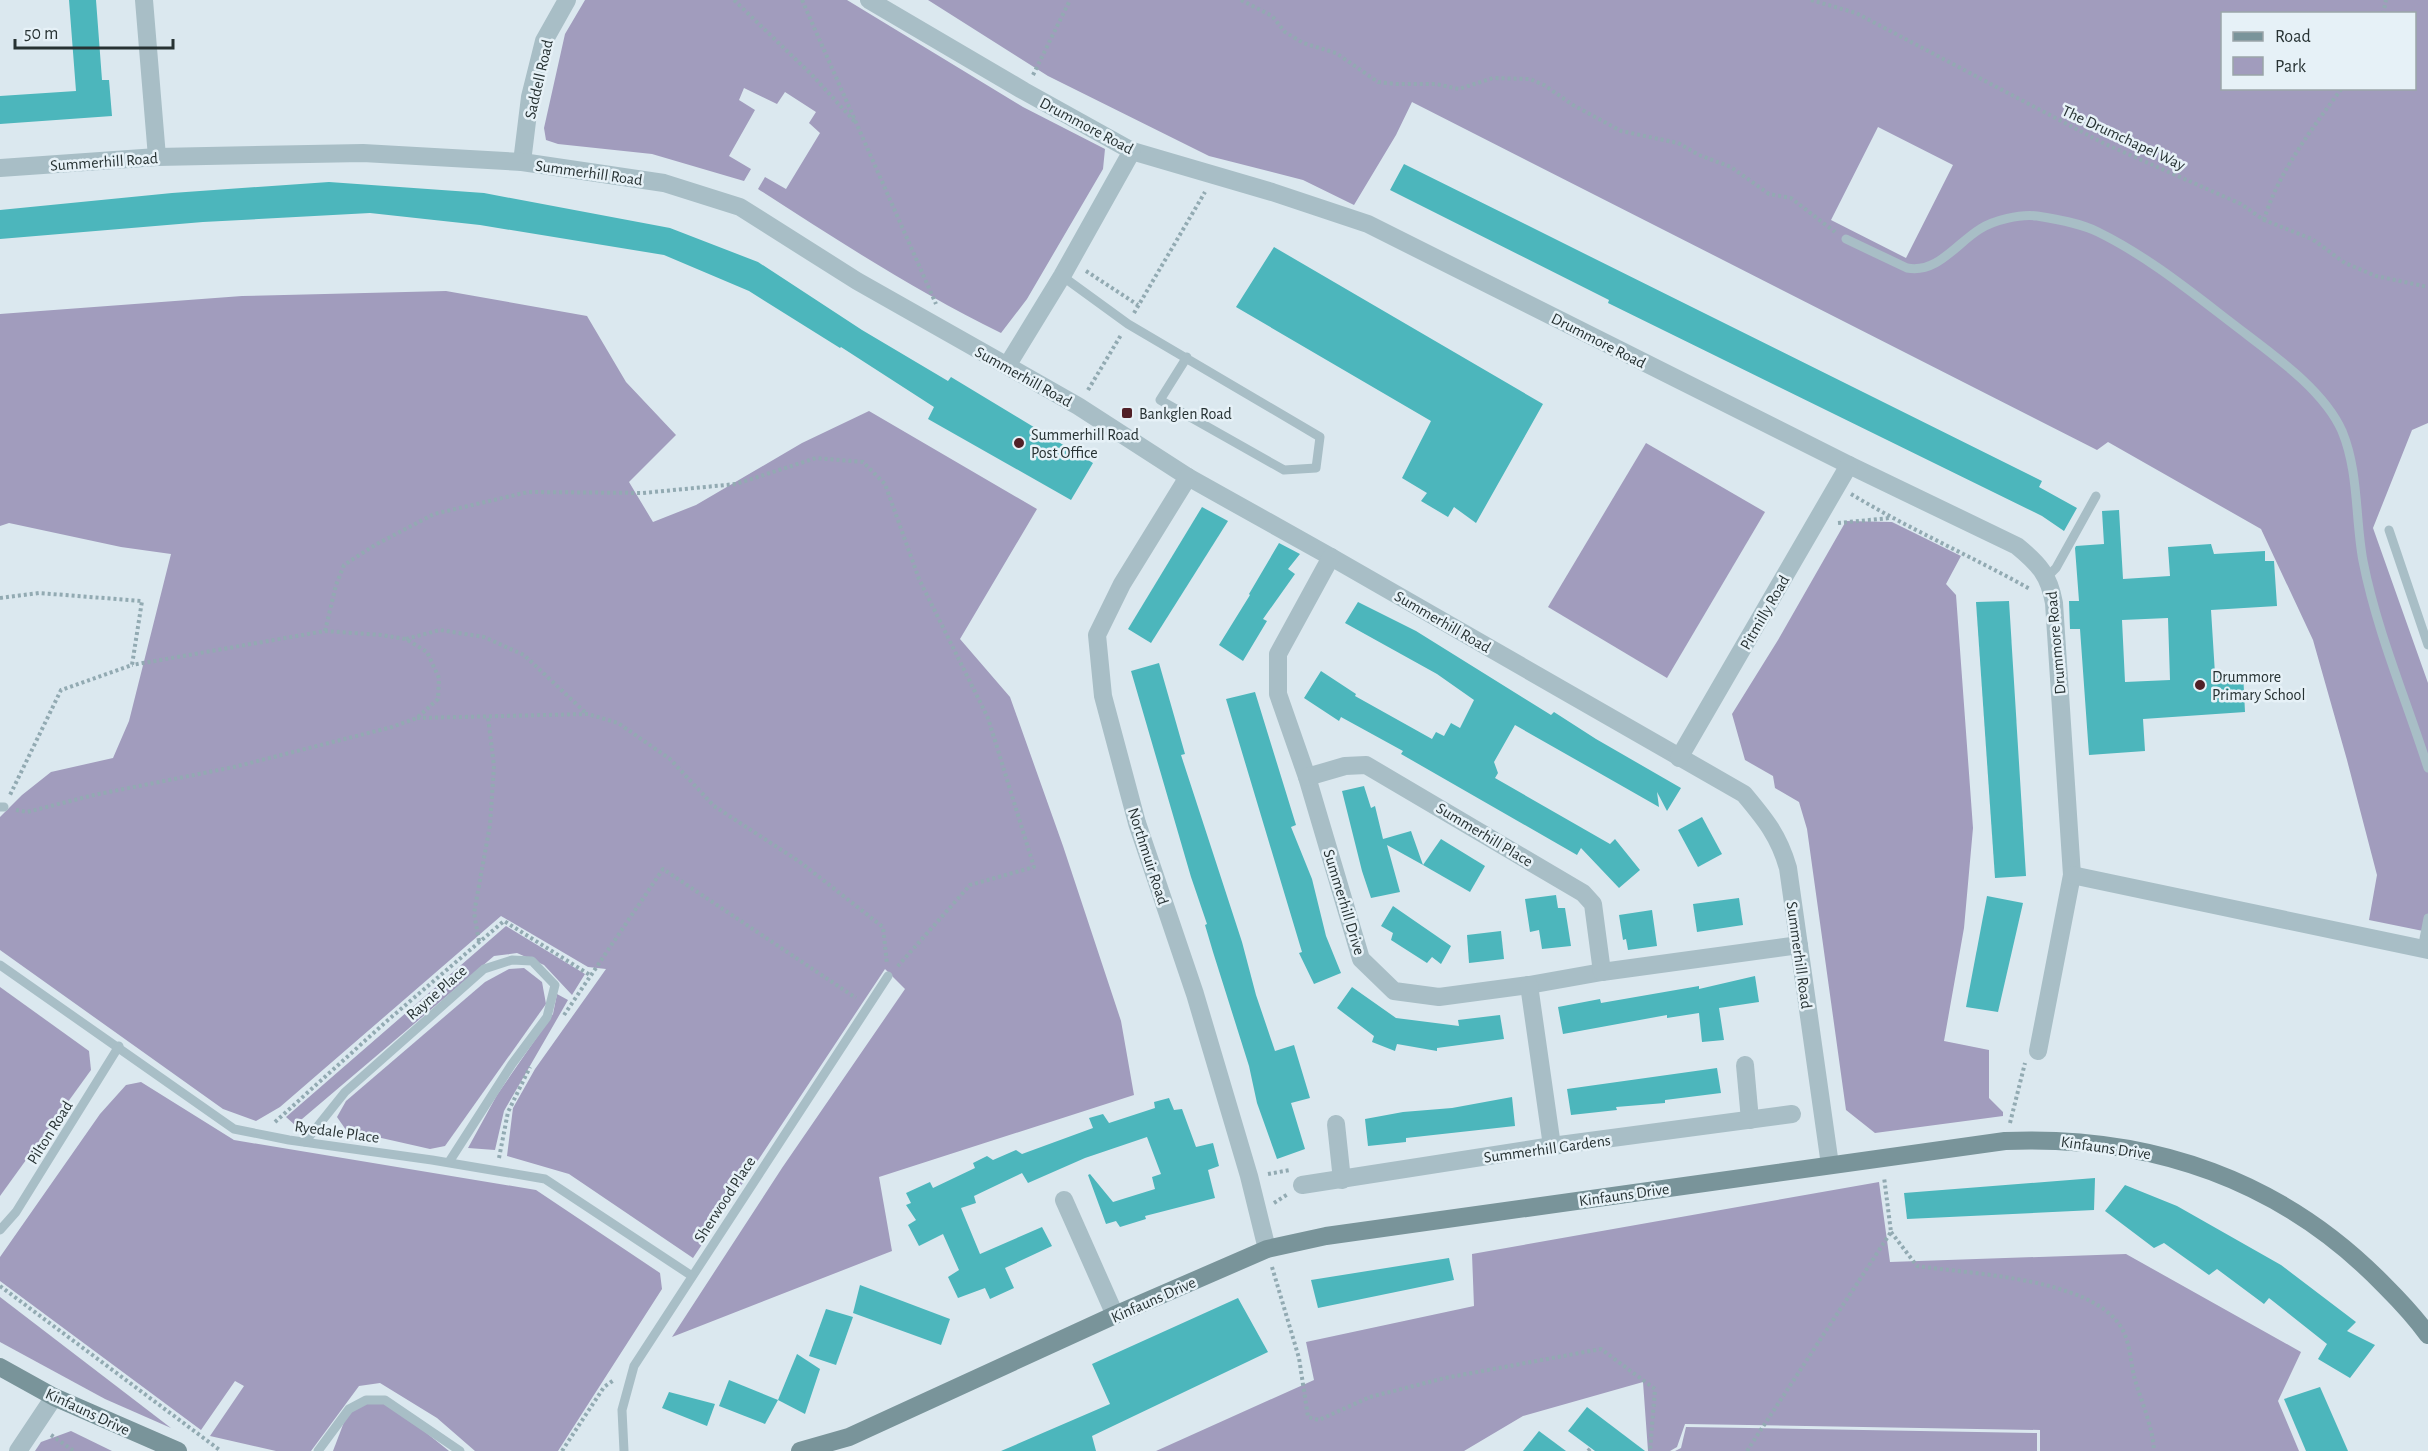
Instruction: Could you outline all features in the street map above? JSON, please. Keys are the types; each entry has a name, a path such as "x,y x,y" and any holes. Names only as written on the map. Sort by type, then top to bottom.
{"street":[{"path":"144,0 157,157"},
{"name":"Saddell Road","path":"522,162 530,97 544,41 567,0"},
{"name":"Drummore Road","path":"869,0 1024,92 1132,151 1216,174 1368,224 1849,465 2018,546 2033,559 2047,577 2054,603 2072,875 2037,1051"},
{"path":"1007,366 1066,269 1132,151"},
{"name":"Summerhill Road","path":"0,168 157,157 363,153 522,162 664,183 740,207 857,281 1078,406 1188,477 1331,556 1744,794 1772,826 1788,868 1830,1165"},
{"name":"Pitmilly Road","path":"1679,758 1849,465"},
{"name":"Northmuir Road","path":"1188,477 1122,584 1096,635 1103,696 1137,823 1195,994 1259,1214 1267,1249"},
{"name":"Summerhill Drive","path":"1331,556 1278,654 1278,694 1307,777 1361,959 1394,992 1439,997 1799,945"},
{"name":"Summerhill Place","path":"1307,777 1346,766 1366,765 1583,893 1593,904 1602,972"},
{"path":"2072,875 2425,950"},
{"path":"1529,985 1552,1146"},
{"path":"1745,1065 1750,1120"},
{"name":"Summerhill Gardens","path":"1302,1185 1552,1146 1792,1114"},
{"path":"1336,1125 1342,1180"},
{"name":"Kinfauns Drive","path":"800,1451 849,1437 1115,1315 1267,1249 1326,1236 2005,1141 2078,1141 2129,1148 2203,1167 2244,1183 2289,1208 2365,1265 2417,1319 2428,1335"},
{"path":"1064,1200 1115,1315"},
{"name":"Kinfauns Drive","path":"0,1367 54,1397 178,1451"},
{"path":"18,1451 54,1397"}],"lane":[{"path":"1846,239 1907,268 1918,270 1936,264 1982,228 2002,220 2033,215 2061,220 2097,231 2172,276 2262,347 2318,395 2335,417 2346,443 2355,481 2363,561 2371,594 2383,638 2428,768"},
{"path":"1066,269 1128,324 1187,357 1320,437 1316,468 1284,470 1160,400 1187,357"},
{"path":"2047,577 2056,568 2096,496"},
{"path":"2389,530 2428,645"},
{"path":"2425,950 2428,918"},
{"name":"Rayne Place","path":"305,1142 345,1092 484,969 512,960 532,961 555,986 547,1017 512,1064 448,1162"},
{"name":"Ryedale Place","path":"0,965 120,1046 234,1129 545,1179 692,1276"},
{"name":"Sherwood Place","path":"624,1451 622,1410 634,1366 888,976"},
{"name":"Pilton Road","path":"0,1230 16,1212 120,1046"},
{"path":"318,1451 349,1409 366,1400 385,1400 460,1451"}],"path":[{"path":"734,0 813,76 859,126"},
{"path":"802,0 934,298 946,333"},
{"path":"1024,92 1070,0"},
{"path":"1241,0 1272,16 1285,32 1303,43 1336,53 1378,82 1436,84 1459,89 1493,78 1530,79 1621,131 1678,143 1731,167 1769,194 1791,198 1846,239"},
{"name":"The Drumchapel Way","path":"1811,0 1856,13 2103,143 2241,204 2264,220 2312,238 2345,263 2376,276 2428,287"},
{"path":"2264,220 2271,198 2315,124 2340,90"},
{"path":"1078,406 1216,174"},
{"path":"1066,269 1138,305"},
{"path":"325,632 336,585 344,565 375,545 434,514 528,492 643,494 736,484 816,458 863,462 885,484 919,579 988,718 1034,867 970,885 888,976"},
{"path":"1836,488 1848,492 1891,518 1984,564 2054,603"},
{"path":"1812,528 1891,518"},
{"path":"0,598 39,593 142,601 132,665"},
{"path":"406,639 440,630 484,637 524,655 588,714"},
{"path":"417,718 438,699 439,678 427,652 406,639 381,635 325,632 132,665 61,690 2,807 27,813 94,795 234,767 392,727 417,718 588,714 618,723 670,759 714,806 800,862 883,927 888,976"},
{"path":"479,942 474,913 490,825 494,766 488,717"},
{"path":"558,1023 663,869 868,1006"},
{"path":"2005,1141 2026,1058 2037,1051"},
{"path":"497,1171 508,1112 533,1061"},
{"path":"1881,1157 1891,1232 1917,1266 2028,1282 2068,1291 2100,1305 2119,1324 2128,1343 2133,1372 2154,1451"},
{"path":"1259,1214 1302,1185"},
{"path":"1748,1451 1891,1232"},
{"path":"1267,1249 1299,1358 1308,1417 1318,1420 1370,1397 1445,1378 1601,1349 1655,1389 1650,1451"},
{"path":"0,1286 221,1451"},
{"path":"562,1451 604,1387 634,1366"},
{"path":"36,1425 74,1451"}],"green space":[{"path":"585,0 847,0 1023,107 1105,149 1103,169 1027,299 1001,333 908,283 758,189 765,177 786,189 820,133 809,123 816,112 785,92 777,104 744,88 739,100 755,110 729,156 751,169 744,181 652,154 558,144 546,140 544,128 565,34"},
{"path":"928,0 2428,0 2428,423 2412,430 2373,528 2428,683 2428,932 2369,920 2377,875 2347,760 2313,640 2261,529 2108,442 2097,450 1412,102 1396,135 1354,205 1303,180 1209,156 1048,76","holes":["1878,127 1953,165 1906,258 1831,220"]},
{"path":"446,291 587,316 626,382 676,435 629,482 653,522 696,505 802,443 869,411 1037,509 960,639 1010,697 1063,846 1121,1021 1134,1095 879,1177 892,1251 672,1337 782,1168 905,989 885,969 693,1258 569,1174 507,1156 513,1108 535,1069 606,969 588,967 501,916 280,1107 256,1121 223,1109 0,950 0,817 22,795 51,772 113,758 129,721 171,554 121,547 9,523 0,526 0,314 242,296"},
{"path":"1646,443 1765,512 1667,678 1548,607"},
{"path":"1846,521 1892,522 1961,556 1946,584 1956,595 1973,828 1964,928 1944,1041 1989,1050 1989,1098 2003,1112 2003,1116 1875,1133 1846,1110 1807,829 1799,802 1775,788 1773,776 1745,760 1732,714 1778,640"},
{"path":"506,926 585,974 572,995 544,965 517,953 494,956 295,1125 286,1117"},
{"path":"524,968 542,982 546,1004 445,1146 430,1149 346,1130 337,1117 346,1101 485,982 509,969"},
{"path":"0,987 89,1051 91,1070 0,1196"},
{"path":"557,994 568,1000 504,1111 495,1150 468,1148 497,1095 553,1014"},
{"path":"141,1082 234,1140 536,1190 660,1273 662,1289 558,1451 475,1451 437,1418 380,1383 359,1386 311,1451 276,1451 210,1436 244,1386 235,1381 201,1430 0,1281 0,1257 100,1114 126,1085"},
{"path":"1879,1182 1890,1262 2126,1254 2301,1352 2278,1401 2299,1451 2040,1451 2040,1430 1685,1424 1677,1447 1670,1451 1648,1451 1643,1382 1523,1416 1464,1451 1156,1451 1314,1380 1306,1342 1474,1306 1472,1254"},
{"path":"0,1297 171,1428 105,1399 0,1342"},
{"path":"367,1400 389,1403 449,1451 333,1451 349,1409"},
{"path":"1686,1427 2037,1433 2037,1451 1675,1451 1681,1448"},
{"path":"71,1431 112,1451 35,1451 41,1442"}],"building":[{"path":"69,0 96,0 102,80 109,80 112,116 0,124 0,96 76,91"},
{"path":"1404,164 2042,481 2039,487 2077,508 2064,531 2042,516 1608,303 1609,300 1390,190"},
{"path":"329,182 484,193 670,228 758,262 862,330 948,381 951,377 1093,463 1071,500 928,419 934,407 749,291 664,255 480,225 370,213 203,222 0,239 0,210 172,193"},
{"path":"1274,247 1543,404 1476,523 1454,507 1448,517 1421,501 1427,493 1402,478 1431,421 1236,307"},
{"path":"1202,507 1228,521 1151,643 1128,629"},
{"path":"2119,510 2123,579 2170,576 2168,547 2211,544 2214,554 2265,551 2265,561 2274,561 2277,606 2211,610 2215,674 2243,672 2245,712 2143,719 2145,751 2089,755 2080,629 2070,629 2069,601 2079,601 2076,546 2104,544 2102,511","holes":["2168,618 2170,680 2125,682 2122,620"]},
{"path":"1279,543 1300,554 1288,569 1295,574 1263,619 1267,621 1243,661 1219,645"},
{"path":"2009,601 2026,876 1995,878 1976,602"},
{"path":"1358,602 1416,631 1551,715 1554,712 1681,788 1667,811 1657,792 1659,807 1515,725 1494,762 1498,773 1495,778 1610,844 1615,839 1640,870 1619,888 1581,848 1577,855 1401,754 1403,751 1341,717 1339,721 1304,698 1321,671 1356,694 1355,696 1432,739 1436,732 1444,736 1451,723 1460,728 1474,700 1437,674 1345,623"},
{"path":"1159,663 1185,754 1181,755 1275,1051 1294,1045 1310,1098 1291,1103 1305,1149 1277,1159 1257,1103 1249,1066 1213,952 1205,925 1207,924 1191,877 1131,671"},
{"path":"1255,692 1296,825 1291,827 1312,879 1326,936 1341,973 1314,984 1299,953 1302,952 1226,699"},
{"path":"1364,786 1371,808 1375,806 1383,839 1411,831 1423,865 1387,845 1400,892 1371,898 1342,791"},
{"path":"1702,817 1722,854 1698,867 1678,830"},
{"path":"1441,839 1485,866 1470,892 1423,865"},
{"path":"1556,895 1558,908 1565,908 1571,946 1542,949 1539,930 1530,932 1525,899"},
{"path":"1987,896 2023,903 1998,1012 1966,1007"},
{"path":"1739,898 1743,925 1697,932 1693,904"},
{"path":"1393,906 1451,946 1441,964 1432,957 1427,963 1391,940 1393,933 1381,926"},
{"path":"1652,910 1657,946 1628,950 1626,939 1623,940 1619,915"},
{"path":"1501,931 1504,959 1469,963 1467,935"},
{"path":"1755,976 1759,1002 1719,1008 1724,1040 1702,1042 1699,1013 1667,1018 1667,1015 1563,1034 1558,1007 1600,999 1601,1003 1699,986 1699,989"},
{"path":"1352,987 1396,1018 1459,1026 1458,1020 1500,1015 1504,1039 1437,1048 1437,1051 1397,1044 1395,1051 1372,1042 1374,1036 1337,1008"},
{"path":"1717,1068 1721,1093 1571,1115 1567,1089"},
{"path":"1512,1097 1515,1126 1406,1138 1406,1142 1368,1146 1365,1119 1403,1112 1452,1108"},
{"path":"1169,1098 1174,1110 1182,1109 1196,1147 1213,1143 1219,1166 1208,1170 1215,1198 1145,1216 1146,1219 1120,1227 1116,1221 1106,1224 1088,1175 1090,1174 1113,1202 1155,1189 1152,1177 1161,1174 1147,1137 1085,1158 1028,1183 1022,1173 974,1196 976,1203 961,1208 980,1254 1042,1227 1052,1246 1005,1268 1014,1288 990,1299 985,1288 958,1298 948,1277 959,1270 943,1234 919,1246 908,1225 916,1220 906,1205 911,1203 906,1193 930,1182 933,1188 975,1168 973,1163 987,1156 993,1160 1016,1150 1022,1154 1093,1128 1089,1118 1103,1114 1109,1123 1155,1108 1154,1102"},
{"path":"2095,1178 2094,1210 1907,1219 1904,1193"},
{"path":"2125,1185 2177,1206 2281,1265 2356,1322 2347,1331 2375,1345 2350,1378 2318,1359 2327,1344 2269,1298 2264,1304 2217,1269 2209,1275 2164,1243 2154,1248 2105,1211"},
{"path":"1449,1258 1454,1280 1318,1308 1311,1280"},
{"path":"860,1285 950,1319 941,1345 853,1313"},
{"path":"1238,1298 1268,1352 1092,1436 1096,1451 1001,1451 1110,1404 1092,1364"},
{"path":"826,1309 853,1317 836,1365 809,1356"},
{"path":"797,1354 820,1369 805,1414 778,1400"},
{"path":"729,1380 778,1400 765,1424 719,1406"},
{"path":"2320,1387 2348,1451 2306,1451 2284,1399"},
{"path":"669,1392 715,1404 707,1426 662,1408"},
{"path":"1587,1407 1645,1451 1595,1451 1568,1431"},
{"path":"1539,1431 1566,1451 1523,1451"}],"place":[{"name":"Bankglen Road","path":"1127,413"},
{"name":"Summerhill Road Post Office","path":"1019,443"},
{"name":"Drummore Primary School","path":"2200,685"}]}
